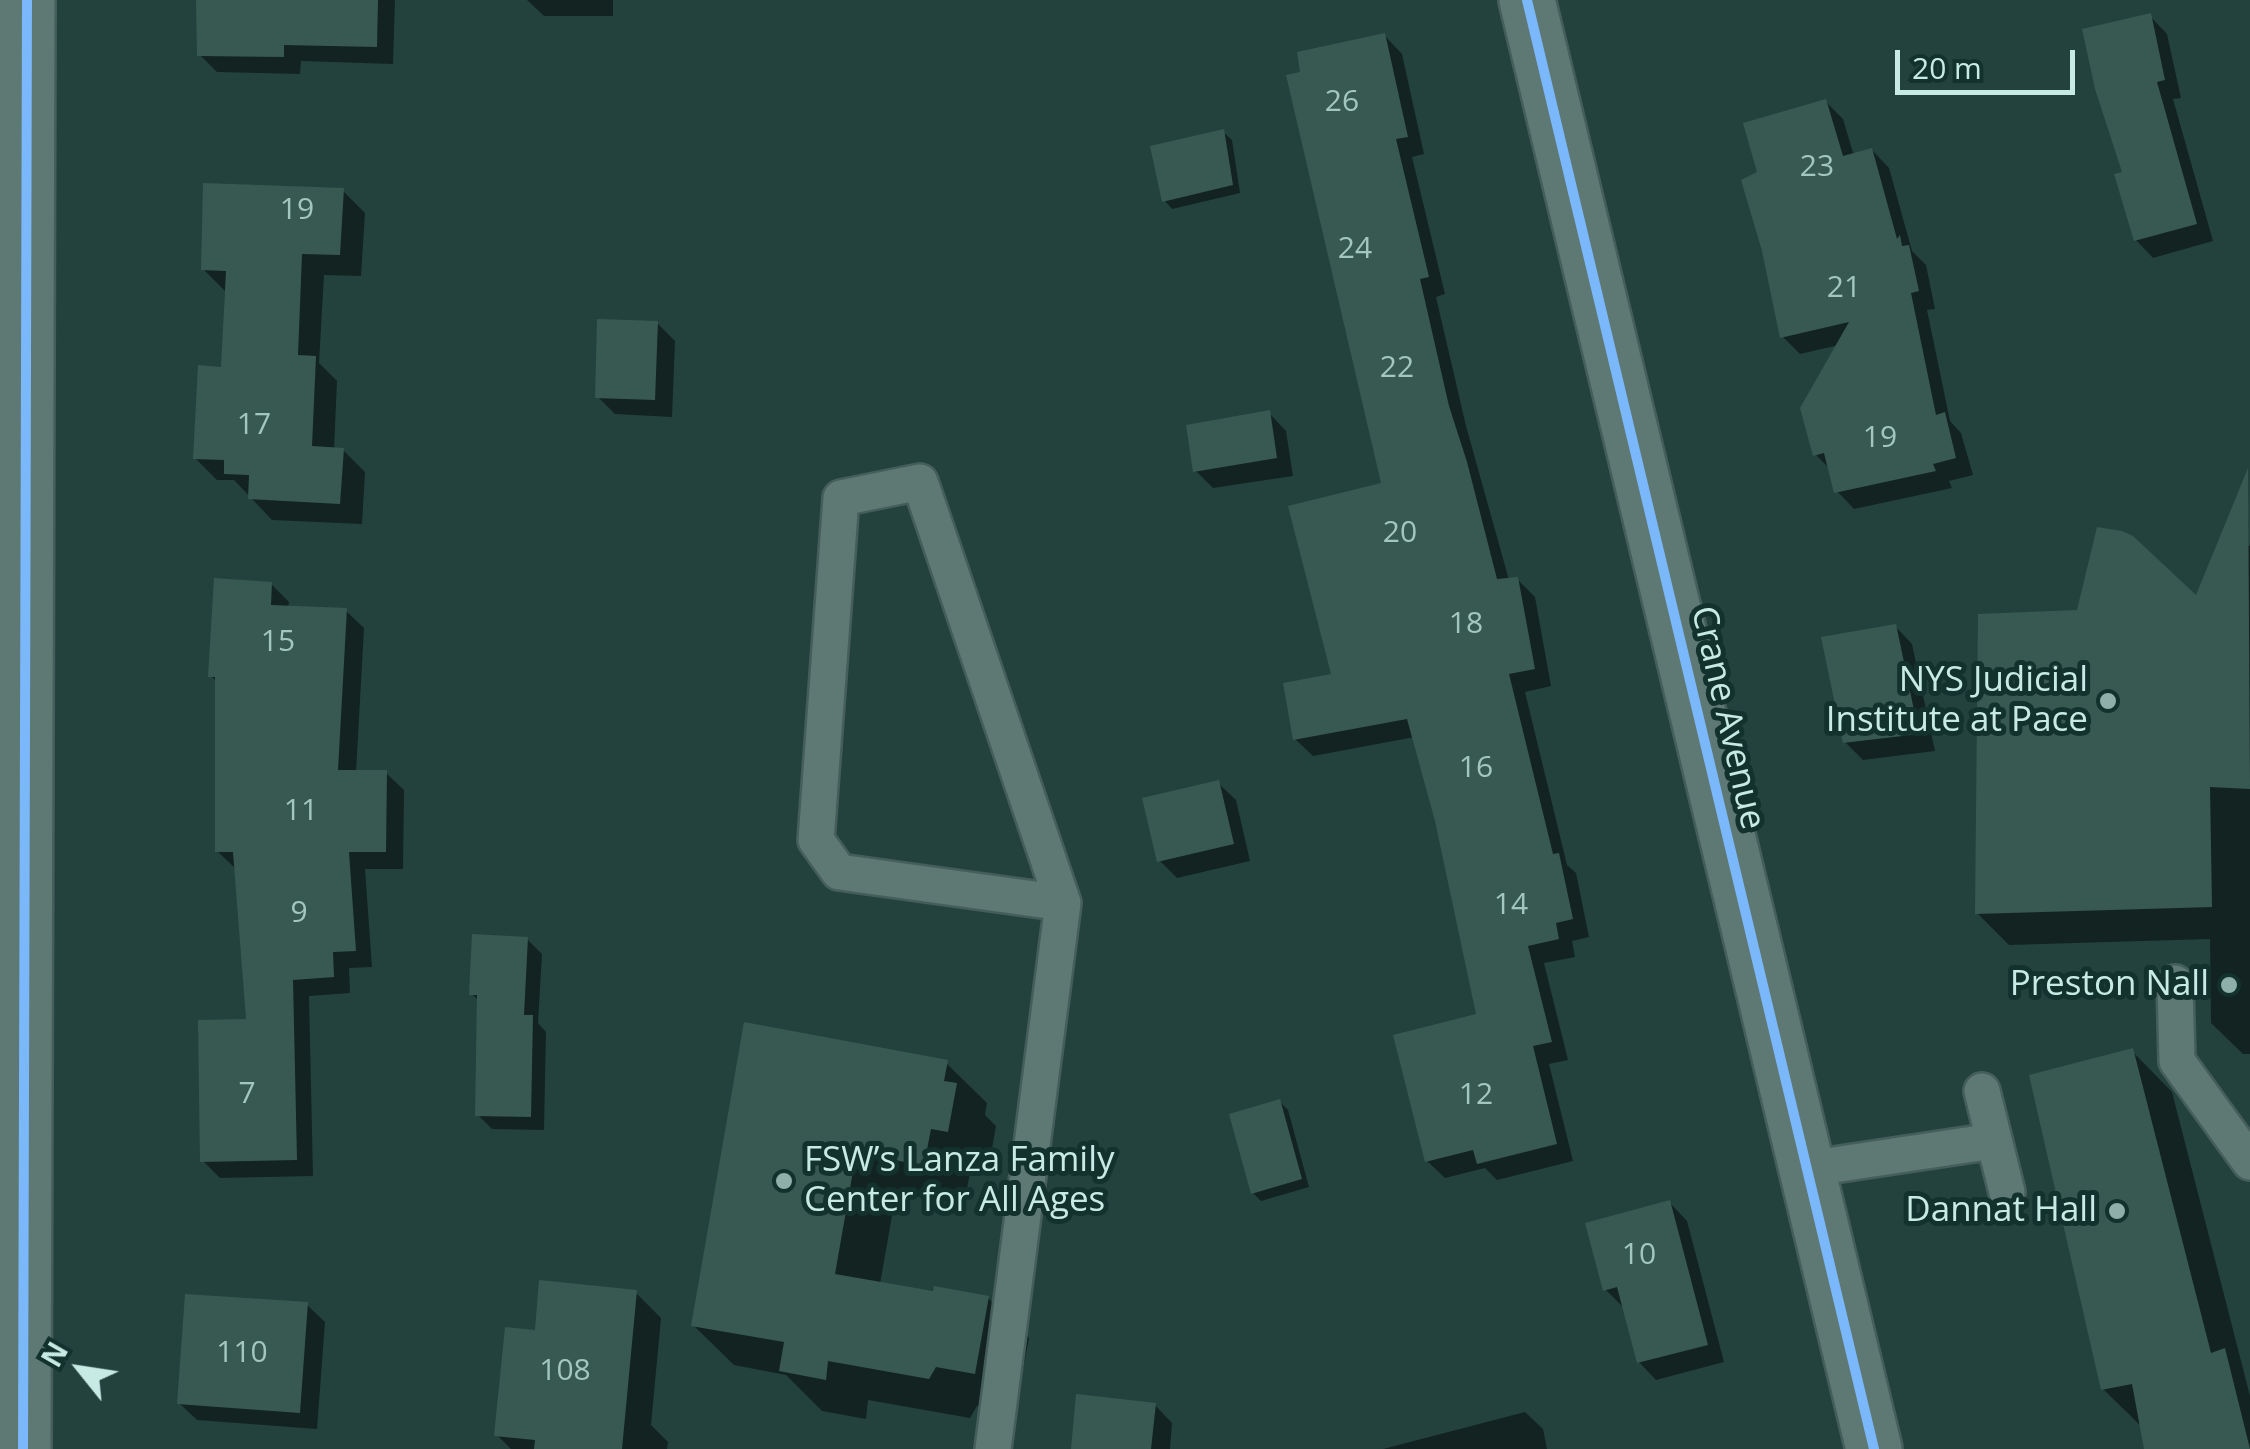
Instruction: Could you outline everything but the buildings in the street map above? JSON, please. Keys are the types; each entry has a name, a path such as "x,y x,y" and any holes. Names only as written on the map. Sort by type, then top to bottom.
{"street":[{"path":"23,1449 26,0"},
{"name":"Crane Avenue","path":"1527,0 1874,1449"}],"lane":[{"path":"993,1449 1063,903 920,482 841,498 816,840 838,872 1063,903"},
{"path":"2175,983 2176,1061 2250,1162"},
{"path":"1982,1091 2007,1192"},
{"path":"1806,1169 1993,1141"}],"cycle path":[{"path":"23,1449 27,0"},
{"path":"1527,0 1874,1449"}],"place":[{"name":"NYS Judicial Institute at Pace","path":"2108,701"},
{"name":"Preston Nall","path":"2229,985"},
{"name":"FSW’s Lanza Family Center for All Ages","path":"784,1181"},
{"name":"Dannat Hall","path":"2117,1211"}]}
